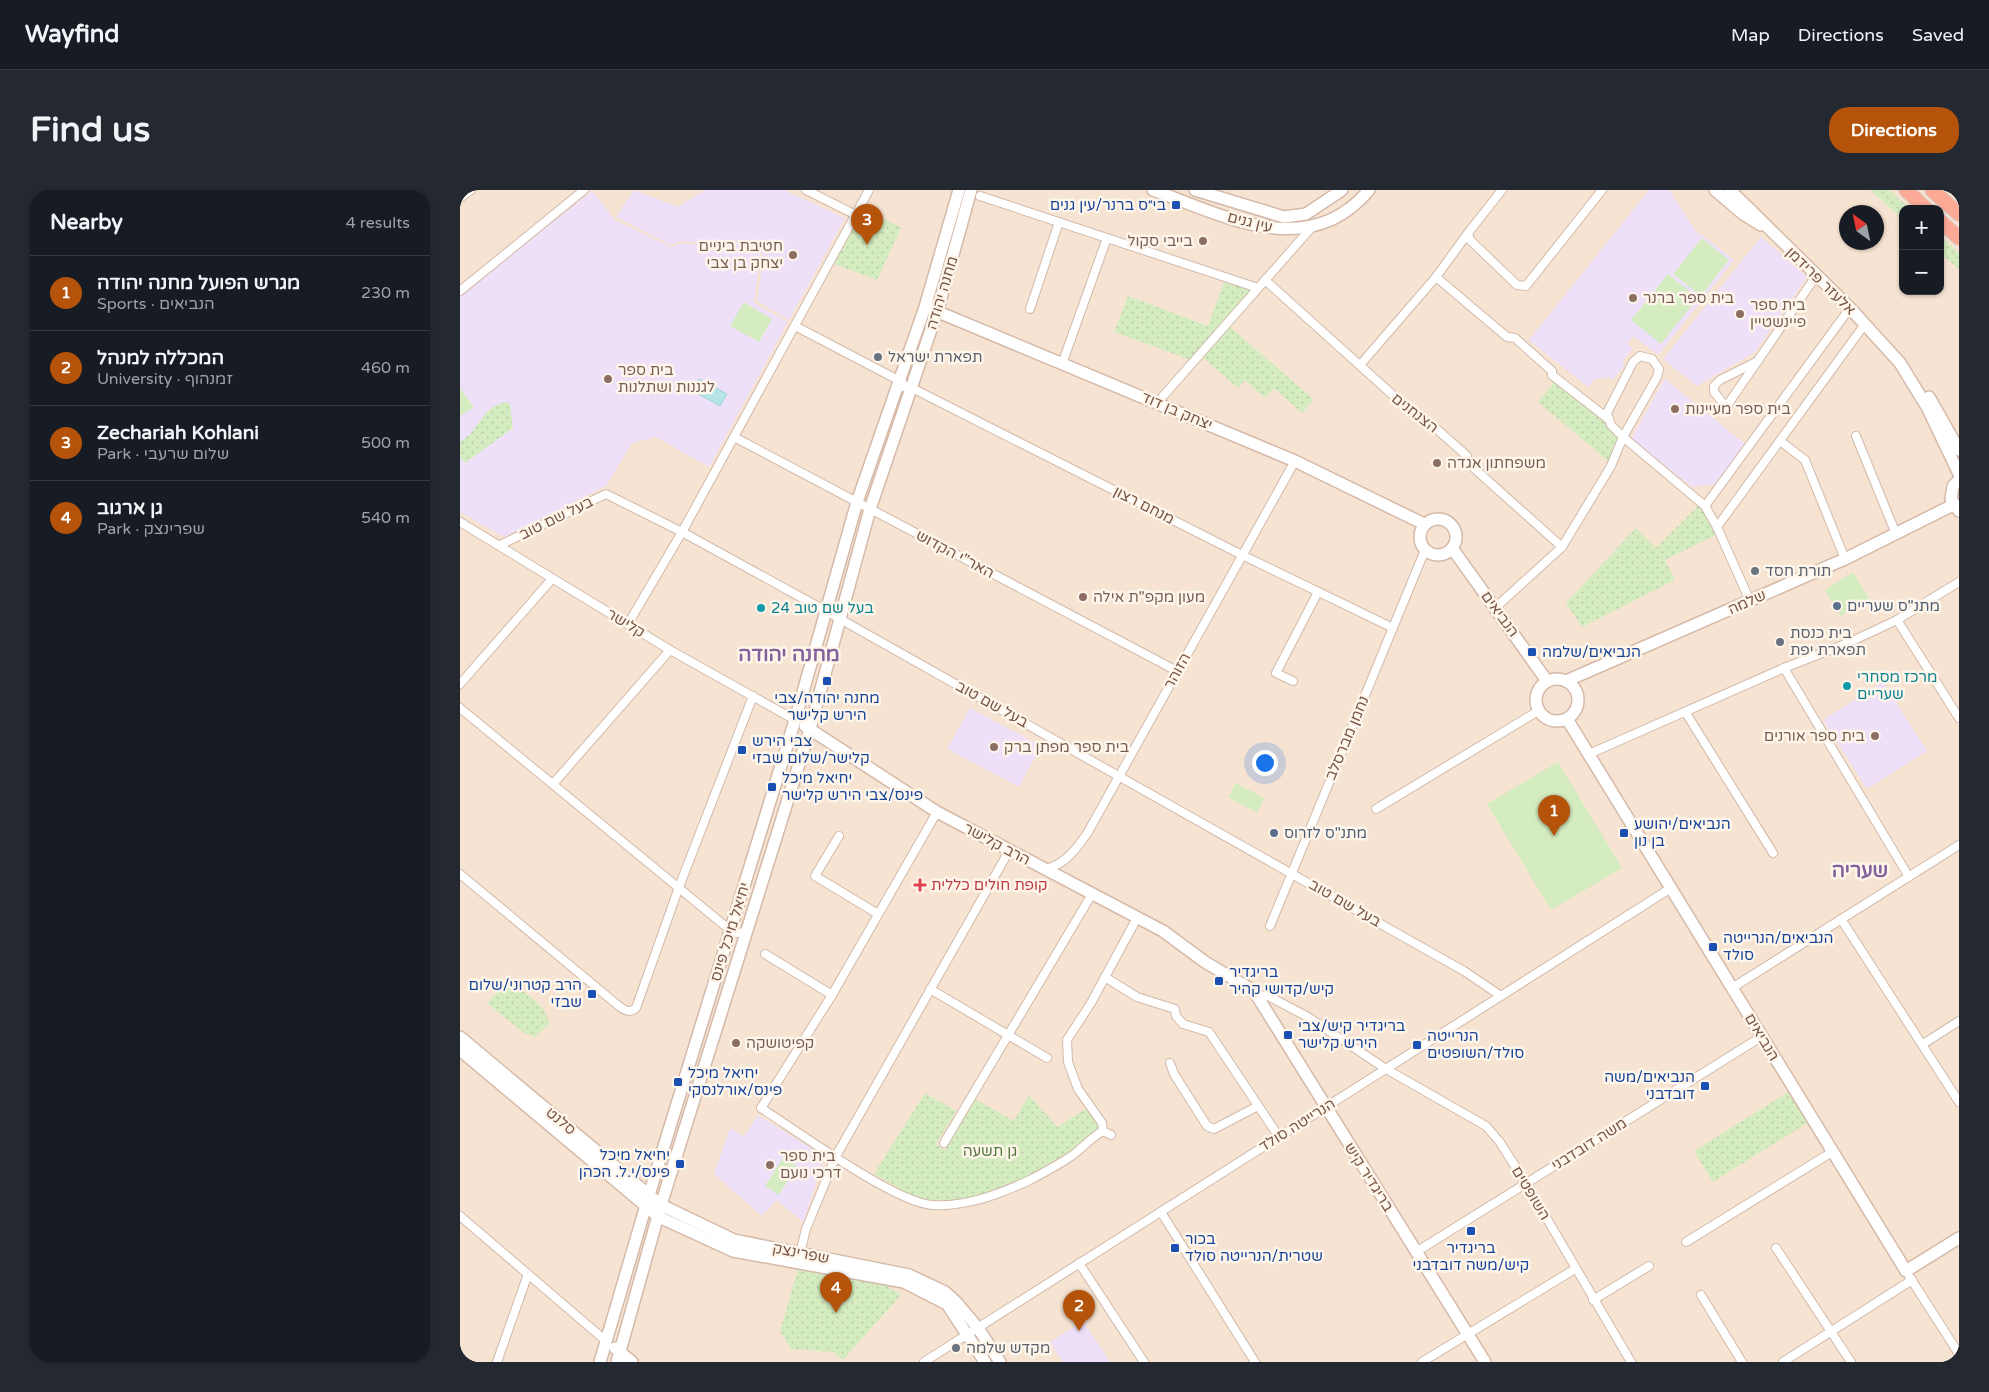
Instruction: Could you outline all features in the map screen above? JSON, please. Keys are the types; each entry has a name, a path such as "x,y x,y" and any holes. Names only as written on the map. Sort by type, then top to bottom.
{"highway":[{"path":"1906,190 1922,205"},
{"path":"1932,190 1959,214"},
{"path":"1944,225 1959,238"}],"street":[{"path":"460,198 471,190"},
{"path":"460,291 584,190"},
{"path":"806,190 856,215"},
{"path":"628,624 682,532 870,190"},
{"name":"מחנה יהודה","path":"856,502 925,307 959,190"},
{"name":"עין גנים","path":"1154,190 1256,226 1282,230 1312,227 1339,216 1368,190"},
{"name":"עין גנים","path":"1195,190 1284,217 1306,214 1342,190"},
{"path":"1360,365 1436,277 1502,190"},
{"path":"1468,233 1470,240 1517,285 1526,286 1602,190"},
{"name":"אלעזר פרידמן","path":"1714,190 1743,214 1769,230"},
{"name":"אלעזר פרידמן","path":"1730,190 1850,308 1900,363 1928,407 1959,474"},
{"path":"976,193 1258,288"},
{"name":"מחנה יהודה","path":"870,509 912,382 938,312 976,193"},
{"path":"1030,308 1059,222"},
{"path":"1158,403 1312,227"},
{"path":"1062,364 1106,238"},
{"path":"1758,361 1720,380 1714,386 1714,392 1726,407 1752,368 1758,361 1816,276"},
{"path":"1436,277 1507,337 1515,338 1552,371 1552,375 1607,418 1623,437 1706,506 1750,601"},
{"name":"הצנחנים","path":"1265,280 1425,424 1431,424 1467,456 1467,462 1562,547"},
{"name":"יצחק בן דוד","path":"925,307 1295,461 1424,524"},
{"path":"1706,506 1850,308"},
{"path":"795,326 897,385 905,386 912,382"},
{"path":"1717,527 1780,441 1872,332"},
{"name":"אלעזר פרידמן","path":"1872,332 1904,359 1938,410 1959,450"},
{"path":"1495,608 1562,547 1612,464 1623,437 1657,377 1659,369 1652,359 1640,356 1632,362 1609,406 1607,418"},
{"name":"מנחם רצון","path":"912,382 1242,555 1393,628"},
{"name":"האר\"י הקדוש","path":"734,436 1177,671"},
{"path":"1856,436 1896,534"},
{"path":"1780,441 1805,460 1844,559"},
{"name":"הזוהר","path":"1046,869 1055,867 1076,850 1295,461"},
{"path":"1956,508 1951,492 1959,480"},
{"name":"בעל שם טוב","path":"500,545 606,494 682,532 1119,775 1464,971 1502,996"},
{"name":"יחיאל מיכל פינס","path":"600,1362 647,1200 795,720 856,502"},
{"name":"שלמה","path":"1566,681 1956,508"},
{"name":"יחיאל מיכל פינס","path":"619,1357 660,1211 810,729 870,509"},
{"path":"1432,519 1439,519 1450,524 1456,536 1452,548 1436,555 1425,550 1419,536 1424,524 1432,519"},
{"name":"קלישר","path":"460,522 670,650 795,720"},
{"name":"הנביאים","path":"1452,548 1547,681"},
{"name":"נחמן מברסלב","path":"1270,926 1425,550"},
{"path":"460,684 552,579"},
{"path":"1589,754 1686,713 1784,668 1848,643 1897,620 1959,582"},
{"path":"1293,681 1276,673 1318,592"},
{"path":"1897,620 1959,718"},
{"path":"553,784 670,650"},
{"path":"1784,668 1909,876"},
{"path":"1554,679 1566,681 1575,690 1578,702 1573,713 1567,719 1549,720 1538,711 1535,698 1542,685 1547,681 1554,679"},
{"path":"460,874 620,1007 626,1011 636,1008 679,887 753,696"},
{"path":"460,708 730,930 737,934 746,932"},
{"path":"1376,808 1538,711"},
{"path":"1686,713 1773,853"},
{"name":"הנביאים","path":"1567,719 1761,1037 1959,1354"},
{"name":"הרב קלישר","path":"795,720 937,812 1163,931 1205,962 1256,993"},
{"path":"937,812 832,994 761,1108 836,1156 914,1202 933,1205 980,1201 1032,1179 1070,1156 1086,1142 1107,1133 1078,1089 1068,1062 1067,1040 1105,977 1136,918"},
{"path":"839,836 815,876 878,914"},
{"path":"1732,988 1959,845"},
{"path":"799,1259 806,1229 836,1156 1009,851"},
{"name":"הנרייטה סולד","path":"924,1362 1671,888"},
{"path":"944,1143 1092,894"},
{"path":"1841,919 1959,1102"},
{"path":"765,954 832,994"},
{"path":"1105,977 1137,997 1175,1009 1176,1016 1183,1024 1209,1032 1279,1137"},
{"path":"930,988 1048,1058"},
{"name":"השופטים","path":"1256,993 1268,996 1308,1017 1386,1069 1486,1126 1499,1141 1526,1183 1631,1362"},
{"name":"בריגדיר קיש","path":"1256,993 1484,1362"},
{"path":"1922,1044 1959,1021"},
{"name":"סלנט","path":"460,1037 660,1211"},
{"name":"משה דובדבני","path":"1416,1252 1761,1037"},
{"name":"סלנט","path":"460,1050 647,1200"},
{"path":"1170,1063 1174,1074 1207,1126 1214,1129 1258,1106"},
{"path":"1686,1242 1832,1152"},
{"name":"שפרינצק","path":"660,1211 676,1224 733,1251 799,1259"},
{"name":"שפרינצק","path":"660,1211 734,1240 799,1259 904,1282 948,1304 1000,1362"},
{"path":"1161,1212 1255,1362"},
{"path":"460,1216 606,1341 619,1357 632,1362"},
{"path":"653,1237 668,1223 676,1224"},
{"path":"1783,1362 1831,1332 1959,1238"},
{"path":"1776,1248 1850,1362"},
{"path":"1080,1263 1144,1362"},
{"path":"1593,1300 1648,1266"},
{"path":"1422,1362 1575,1269"},
{"path":"497,1362 528,1274"},
{"path":"1701,1295 1742,1362"},
{"name":"שפרינצק","path":"973,1331 985,1362"}],"shaded area":[{"path":"460,190 1959,190 1959,1362 460,1362"},
{"name":"חטיבת ביניים יצחק בן צבי","path":"634,190 678,207 705,190 784,190 845,218 789,320 757,301 763,261 760,249 754,243 745,240 712,245 681,241 671,245 616,217"},
{"name":"בית ספר ברנר","path":"1649,190 1669,190 1699,236 1701,234 1734,260 1658,355 1633,336 1627,344 1633,348 1622,362 1625,365 1613,380 1609,377 1595,379 1588,387 1529,340"},
{"name":"בית ספר לגננות ושתלנות","path":"592,191 615,220 671,247 682,243 712,247 740,242 754,245 759,251 760,261 754,303 788,322 709,467 656,437 632,443 606,486 504,537 460,512 460,296"},
{"name":"בית ספר פיינשטיין","path":"1761,237 1807,277 1755,352 1697,386 1663,359"},
{"name":"בית ספר מעיינות","path":"1665,379 1745,444 1715,484 1692,487 1631,439"},
{"name":"בית ספר אורנים","path":"1883,682 1927,751 1867,789 1823,720"},
{"name":"בית ספר מפתן ברק","path":"970,708 1041,746 1019,787 947,749"},
{"name":"בית ספר דרכי נועם","path":"758,1115 825,1157 803,1222 777,1200 762,1216 714,1174 730,1128 744,1137"},
{"path":"1083,1321 1110,1362 1063,1362 1050,1342"}],"green space":[{"path":"1870,190 1889,190 1906,205 1899,205 1899,215"},
{"path":"862,206 901,228 877,280 832,263"},
{"path":"1702,238 1729,260 1701,296 1673,274"},
{"path":"1944,240 1959,253 1959,269 1944,256"},
{"path":"1668,274 1698,298 1661,344 1631,320"},
{"path":"1226,277 1258,288 1227,324 1314,400 1302,413 1274,388 1265,398 1245,380 1238,388 1200,355 1194,361 1114,332 1128,296 1208,326"},
{"path":"744,302 772,319 759,342 730,326"},
{"path":"1552,375 1623,437 1612,464 1538,402 1553,384"},
{"path":"460,388 474,407 460,416"},
{"path":"506,402 510,404 513,428 465,463 460,457 460,442 472,432 485,414 497,405"},
{"path":"1702,502 1720,533 1665,560 1675,580 1582,627 1566,603 1636,528 1656,548"},
{"path":"1853,572 1869,598 1841,616 1825,590"},
{"path":"1558,762 1622,868 1551,910 1487,804"},
{"path":"1236,783 1264,798 1257,813 1228,797"},
{"path":"511,982 534,1000 547,1017 549,1024 535,1037 524,1033 487,1003 502,987"},
{"path":"1793,1089 1812,1120 1713,1182 1694,1151"},
{"name":"גן תשעה","path":"925,1093 956,1111 936,1144 945,1150 975,1099 1014,1121 1029,1095 1057,1127 1087,1108 1099,1124 1100,1129 1084,1138 1069,1153 1031,1176 979,1198 932,1201 917,1198 874,1174"},
{"path":"783,1158 797,1166 779,1195 765,1186"},
{"path":"798,1270 885,1285 901,1295 843,1360 833,1352 791,1349 780,1331"}],"water":[{"path":"699,379 727,394 720,406 693,391"}],"place":[{"name":"בי״ס ברנר/עין גנים","path":"1176,205"},
{"name":"בייבי סקול","path":"1203,241"},
{"name":"Zechariah Kohlani","path":"867,245"},
{"name":"חטיבת ביניים יצחק בן צבי","path":"793,255"},
{"name":"בית ספר ברנר","path":"1633,298"},
{"name":"בית ספר פיינשטיין","path":"1740,314"},
{"name":"תפארת ישראל","path":"878,357"},
{"name":"בית ספר לגננות ושתלנות","path":"608,379"},
{"name":"בית ספר מעיינות","path":"1675,409"},
{"name":"משפחתון אגדה","path":"1437,463"},
{"name":"תורת חסד","path":"1755,571"},
{"name":"מעון מקפ\"ת אילה","path":"1083,597"},
{"name":"מתנ\"ס שעריים","path":"1837,606"},
{"name":"בעל שם טוב 24","path":"761,608"},
{"name":"בית כנסת תפארת יפת","path":"1780,642"},
{"name":"הנביאים/שלמה","path":"1532,652"},
{"name":"מחנה יהודה/צבי הירש קלישר","path":"827,681"},
{"name":"מרכז מסחרי שעריים","path":"1847,686"},
{"name":"בית ספר אורנים","path":"1875,736"},
{"name":"בית ספר מפתן ברק","path":"994,747"},
{"name":"צבי הירש קלישר/שלום שבזי","path":"742,750"},
{"name":"יחיאל מיכל פינס/צבי הירש קלישר","path":"772,787"},
{"name":"מתנ\"ס לזרוס","path":"1274,833"},
{"name":"הנביאים/יהושע בן נון","path":"1624,833"},
{"name":"מגרש הפועל מחנה יהודה","path":"1554,836"},
{"name":"קופת חולים כללית","path":"920,885"},
{"name":"הנביאים/הנרייטה סולד","path":"1713,947"},
{"name":"בריגדיר קיש/קדושי קהיר","path":"1219,981"},
{"name":"הרב קטרוני/שלום שבזי","path":"592,994"},
{"name":"בריגדיר קיש/צבי הירש קלישר","path":"1288,1035"},
{"name":"קפיטושקה","path":"736,1043"},
{"name":"הנרייטה סולד/השופטים","path":"1417,1045"},
{"name":"יחיאל מיכל פינס/אורלנסקי","path":"678,1082"},
{"name":"הנביאים/משה דובדבני","path":"1705,1086"},
{"name":"יחיאל מיכל פינס/י.ל. הכהן","path":"680,1164"},
{"name":"בית ספר דרכי נועם","path":"770,1165"},
{"name":"בריגדיר קיש/משה דובדבני","path":"1471,1231"},
{"name":"בכור שטרית/הנרייטה סולד","path":"1175,1248"},
{"name":"גן ארגוב","path":"836,1313"},
{"name":"המכללה למנהל","path":"1079,1331"},
{"name":"מקדש שלמה","path":"956,1348"}],"district":[{"name":"מחנה יהודה","path":"789,654"},
{"name":"שעריה","path":"1860,870"}]}
